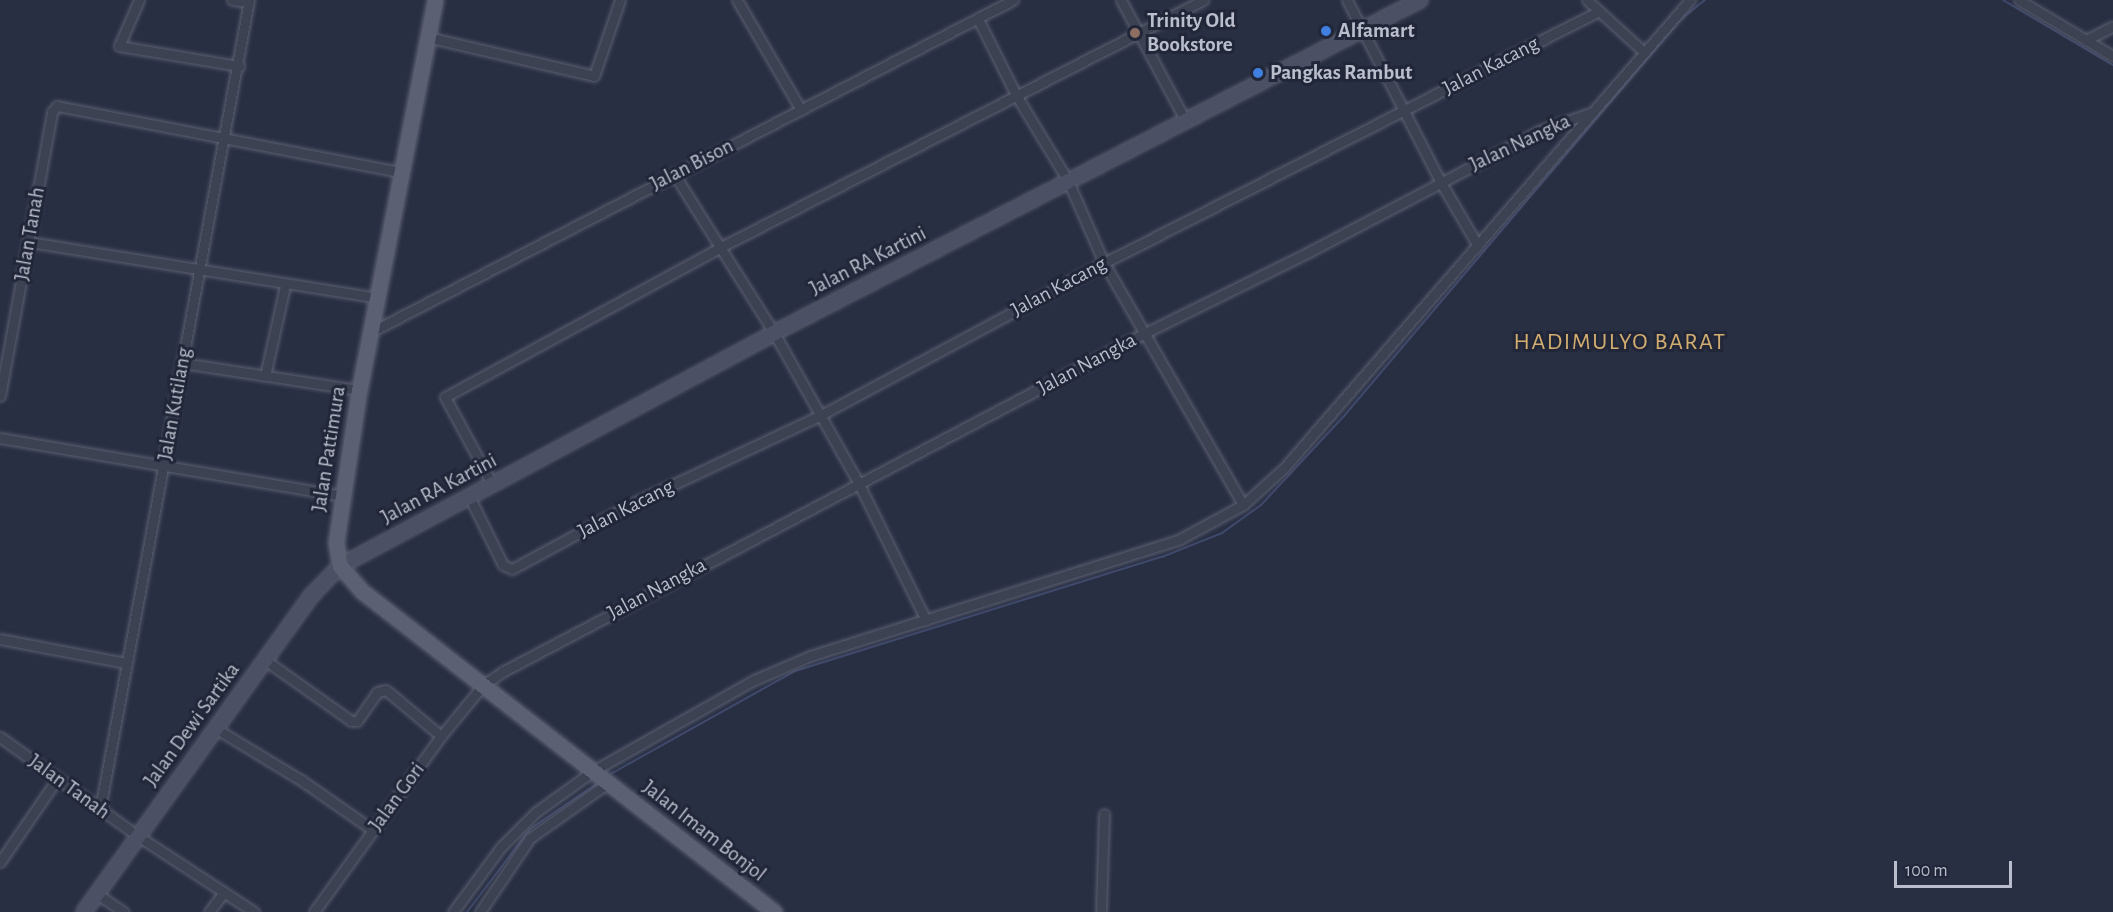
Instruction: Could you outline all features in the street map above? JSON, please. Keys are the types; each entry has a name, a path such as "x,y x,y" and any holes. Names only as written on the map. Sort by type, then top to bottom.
{"main road":[{"name":"Jalan Pattimura","path":"340,566 336,542 359,390 435,0"},
{"name":"Jalan RA Kartini","path":"340,566 774,333 1420,0"},
{"path":"340,566 353,583 607,783"},
{"name":"Jalan Dewi Sartika","path":"84,912 316,590 340,566"},
{"name":"Jalan Imam Bonjol","path":"607,783 774,912"}],"street":[{"path":"139,0 119,46 239,66"},
{"path":"232,0 249,1"},
{"path":"427,37 594,76 620,0"},
{"path":"737,0 801,110"},
{"name":"Jalan Bison","path":"371,332 1013,0"},
{"path":"1121,0 1185,120"},
{"path":"492,484 445,397 721,247 1137,31 1203,0"},
{"path":"1347,0 1440,181 1478,246"},
{"path":"1587,0 1597,12 1644,52"},
{"path":"1594,112 1690,0"},
{"path":"2019,0 2113,56"},
{"name":"Jalan Kutilang","path":"100,808 198,269 223,136 239,66 249,1"},
{"name":"Jalan Kacang","path":"469,496 504,565 512,569 636,502 819,416 1104,263 1597,12"},
{"path":"978,19 1016,94 1068,181 1104,263 1243,505"},
{"path":"2086,40 2113,26"},
{"name":"Jalan Tanah","path":"0,396 54,108 60,106 223,136"},
{"name":"Jalan Nangka","path":"483,685 858,482 1144,333 1309,252 1440,181 1539,131 1594,112"},
{"name":"Jalan Nangka","path":"453,912 514,832 593,771 789,663 1180,539 1243,505 1284,468 1594,112"},
{"path":"223,136 401,172"},
{"path":"674,174 774,333 858,482 926,620"},
{"path":"28,242 198,269 285,286 377,298"},
{"path":"265,376 285,286"},
{"path":"182,363 359,390"},
{"path":"0,438 343,496"},
{"path":"0,639 126,663"},
{"path":"265,660 351,721 357,721 377,692 386,690 441,736"},
{"name":"Jalan Gori","path":"314,912 441,736 483,685"},
{"path":"215,728 301,780 373,830"},
{"name":"Jalan Tanah","path":"0,737 138,836"},
{"path":"0,862 57,779"},
{"path":"480,912 530,838 607,783"},
{"path":"1101,912 1104,814"},
{"path":"138,836 254,912"},
{"path":"209,912 224,892"},
{"path":"97,894 124,912"}],"waterway":[{"path":"607,776 795,671 1162,557 1222,533 1261,505 1344,416 1680,20 1705,0"},
{"path":"2003,0 2113,65"},
{"path":"467,912 530,829 598,783"}],"place":[{"name":"Alfamart","path":"1326,31"},
{"name":"Trinity Old Bookstore","path":"1135,33"},
{"name":"Pangkas Rambut","path":"1258,73"}],"district":[{"name":"HADIMULYO BARAT","path":"1620,343"}]}
